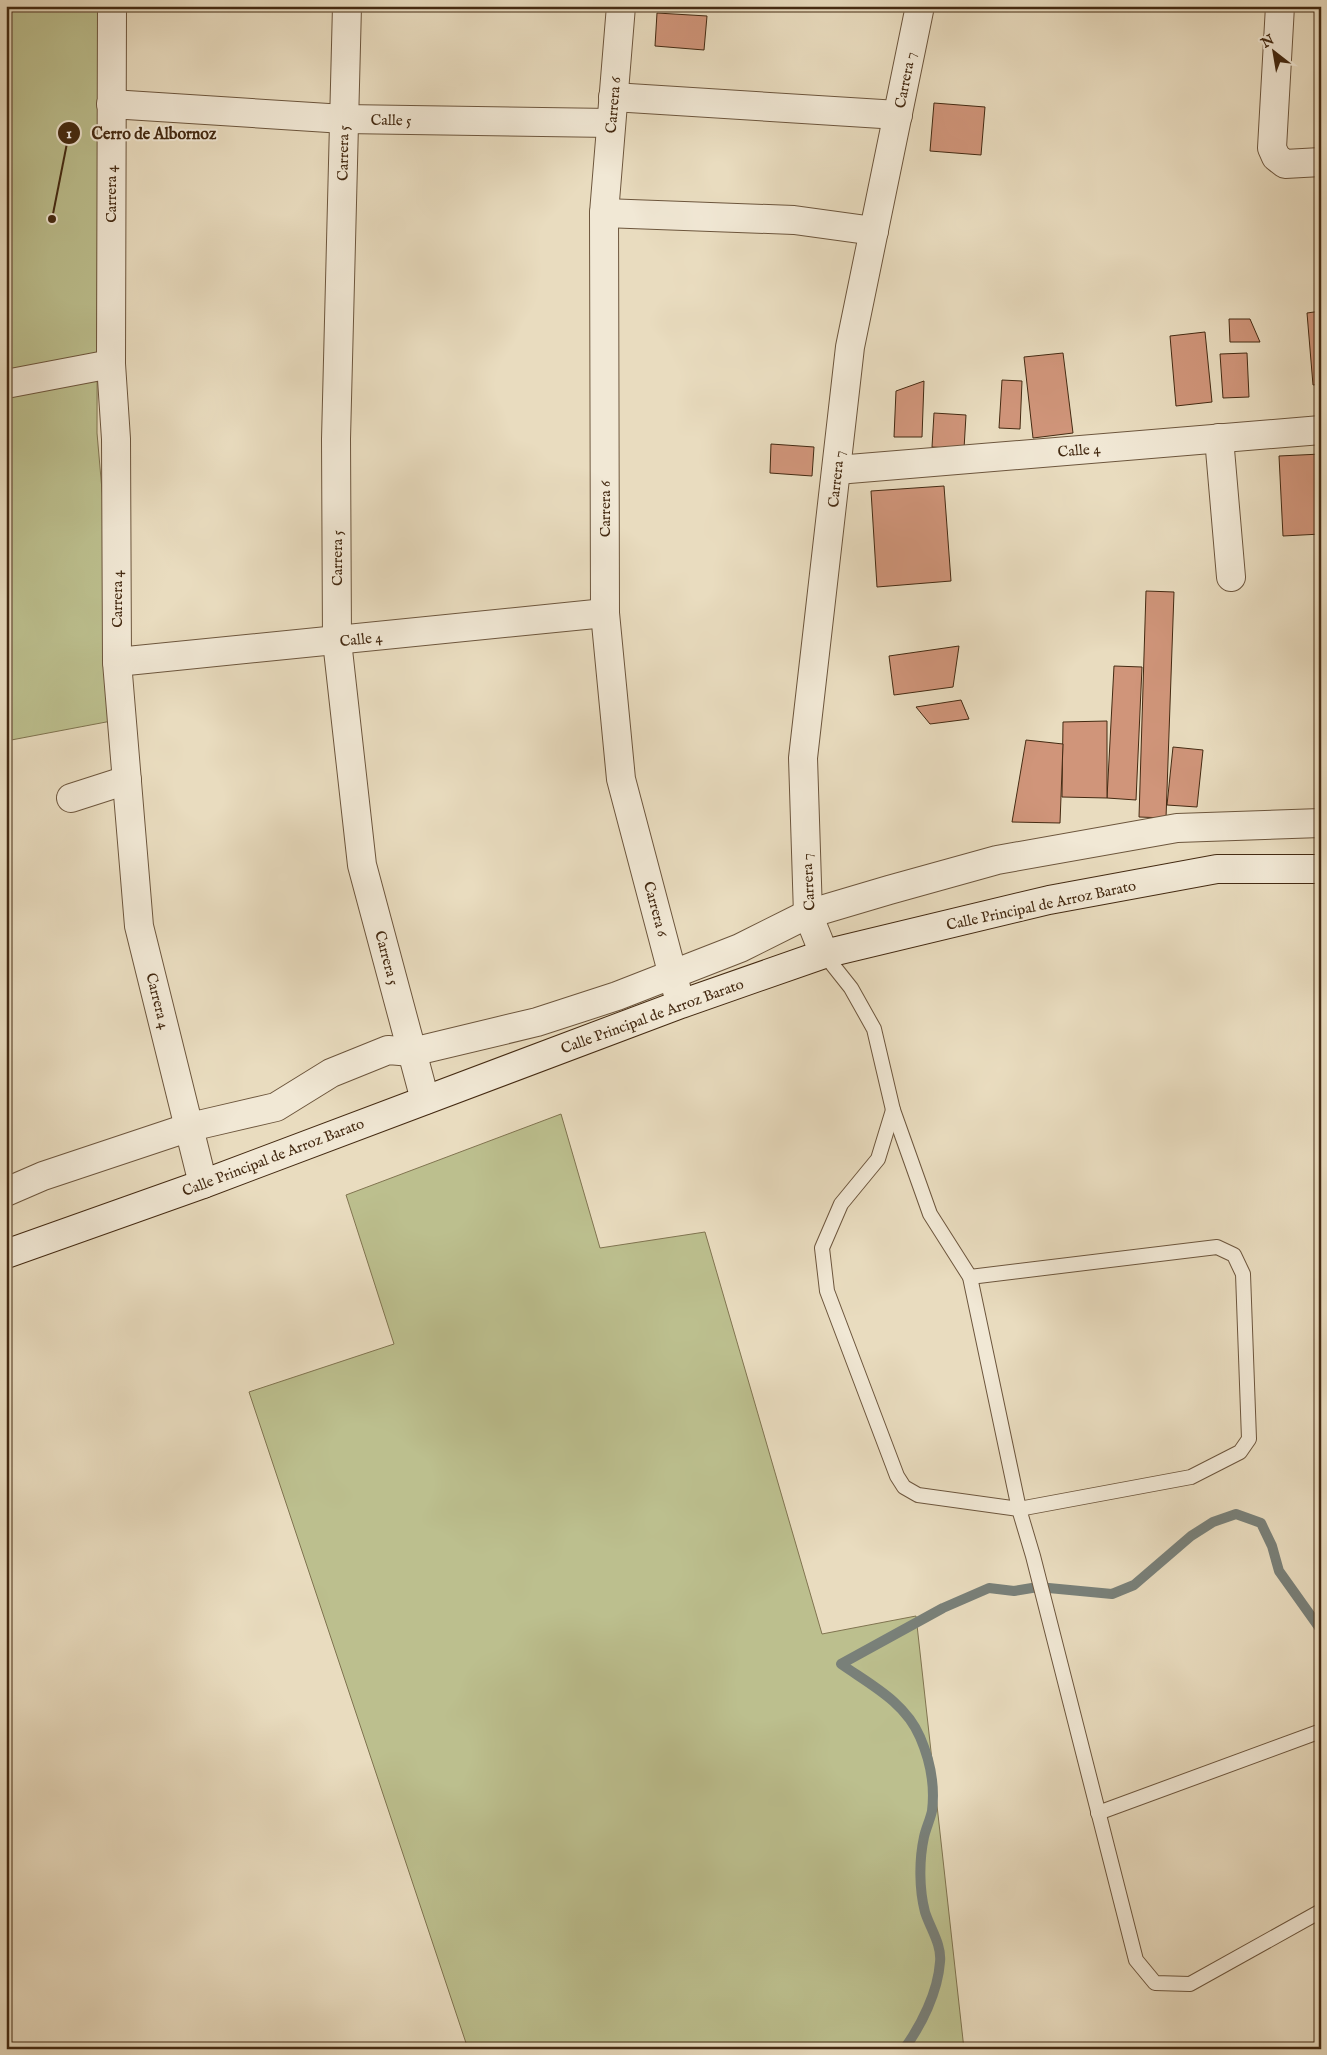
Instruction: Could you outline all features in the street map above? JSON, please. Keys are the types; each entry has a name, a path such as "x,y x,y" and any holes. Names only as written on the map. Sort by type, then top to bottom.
{"street":[{"name":"Carrera 4","path":"112,6 111,364 116,439 117,662 139,926 203,1184"},
{"name":"Carrera 5","path":"347,6 336,439 338,641 362,865 424,1100"},
{"name":"Carrera 6","path":"621,6 604,213 605,613 622,779 681,1004"},
{"name":"Carrera 7","path":"824,954 808,914 803,758 850,347 920,6"},
{"path":"1280,6 1272,148 1276,157 1285,164 1321,162"},
{"name":"Calle 5","path":"111,104 344,119 612,110 898,115"},
{"path":"604,213 794,220 874,231"},
{"path":"6,384 111,364"},
{"name":"Calle 4","path":"837,470 1321,430"},
{"path":"1220,438 1231,577"},
{"name":"Calle 4","path":"117,662 605,613"},
{"path":"71,798 127,780"},
{"path":"6,1192 43,1176 190,1127 276,1107 331,1072 388,1050 412,1052 536,1022 617,996 740,948 808,914 1007,858 1177,828 1321,823"},
{"name":"Calle Principal de Arroz Barato","path":"6,1254 203,1184 681,1004 824,954 1049,900 1217,869 1321,870"}],"lane":[{"path":"824,954 851,988 874,1029 893,1110 930,1214 970,1277 1019,1509 1033,1556 1136,1960 1155,1983 1190,1984 1321,1911"},
{"path":"893,1110 878,1159 841,1204 822,1248 827,1291 897,1476 904,1487 918,1495 1019,1509 1191,1477 1240,1452 1249,1439 1243,1274 1234,1255 1217,1247 970,1277"},
{"path":"1098,1813 1321,1731"}],"green space":[{"path":"6,6 98,6 97,433 122,719 6,741"},
{"path":"561,1114 600,1248 705,1232 822,1634 916,1616 964,2049 468,2049 249,1392 394,1344 346,1195"}],"building":[{"path":"657,13 707,16 704,50 655,46"},
{"path":"934,103 985,107 981,155 930,151"},
{"path":"1321,311 1321,384 1313,385 1307,313"},
{"path":"1229,319 1250,319 1260,342 1230,342"},
{"path":"1205,332 1212,402 1176,406 1170,336"},
{"path":"1063,353 1073,433 1033,438 1024,357"},
{"path":"1247,353 1249,397 1223,398 1220,354"},
{"path":"1002,380 1022,381 1020,429 999,428"},
{"path":"924,381 922,437 894,437 896,391"},
{"path":"934,413 966,415 964,449 932,447"},
{"path":"771,444 814,447 812,476 770,473"},
{"path":"1321,454 1321,534 1283,536 1279,456"},
{"path":"944,486 951,581 877,587 871,491"},
{"path":"1146,591 1174,592 1166,818 1139,817"},
{"path":"959,646 953,687 894,695 889,656"},
{"path":"1114,666 1142,667 1136,800 1107,798"},
{"path":"961,700 969,719 930,724 916,707"},
{"path":"1107,721 1107,798 1062,797 1063,722"},
{"path":"1026,740 1063,744 1060,823 1012,822"},
{"path":"1173,747 1203,750 1197,807 1167,805"}],"waterway":[{"path":"904,2049 917,2030 928,2008 939,1973 939,1949 925,1912 921,1884 922,1846 932,1811 931,1774 927,1755 920,1737 906,1714 886,1695 841,1664 943,1608 989,1588 1014,1591 1038,1587 1112,1594 1134,1585 1191,1536 1213,1522 1236,1514 1261,1523 1272,1546 1279,1571 1321,1630"}],"place":[{"name":"Cerro de Albornoz","path":"52,219"}]}
